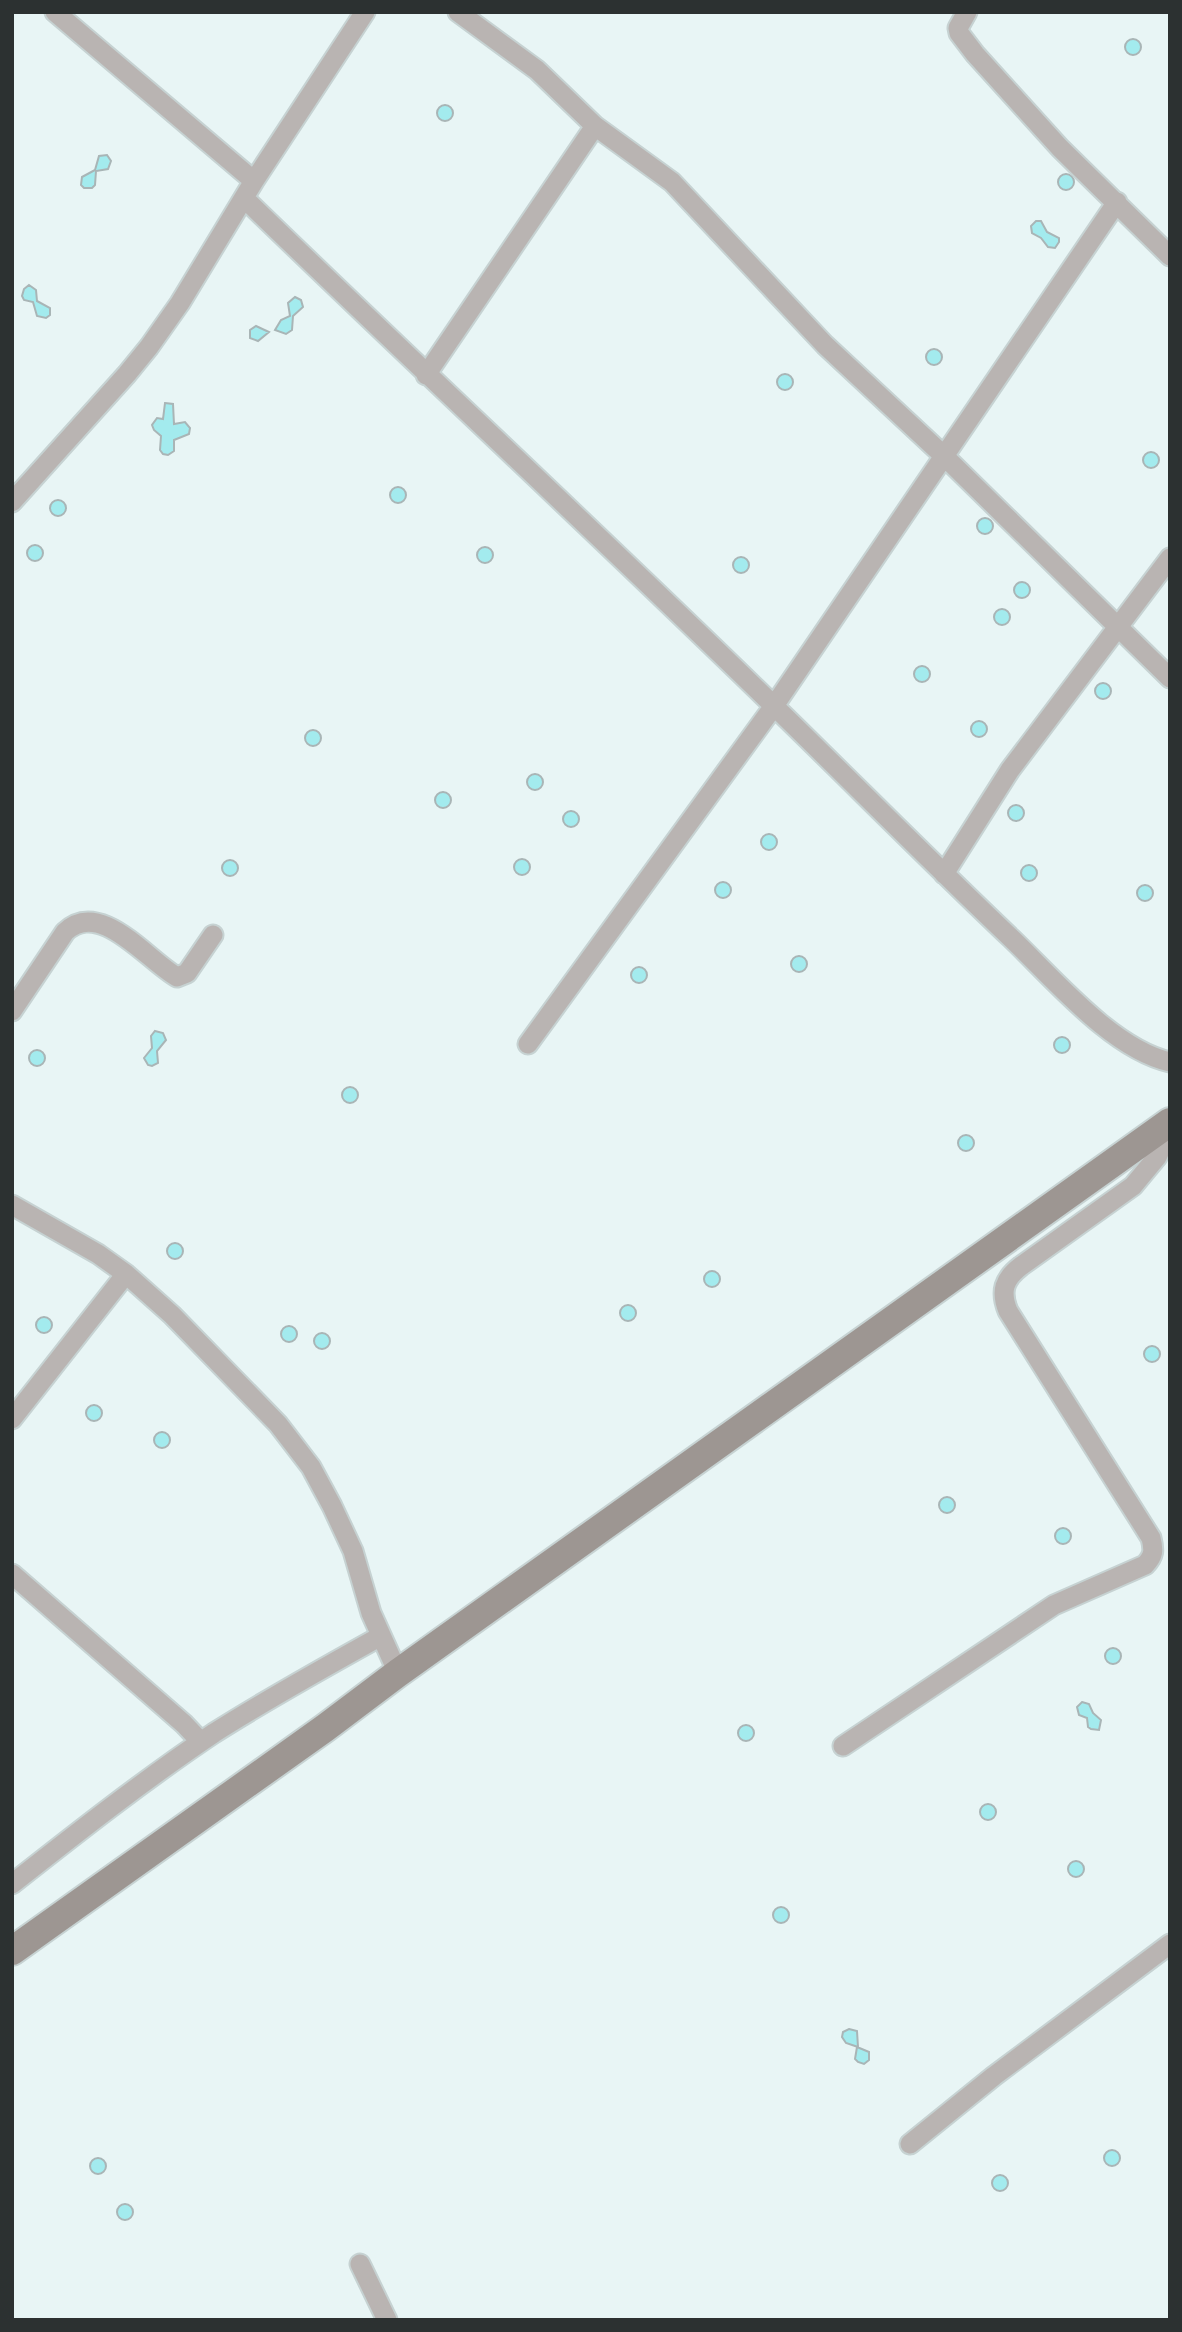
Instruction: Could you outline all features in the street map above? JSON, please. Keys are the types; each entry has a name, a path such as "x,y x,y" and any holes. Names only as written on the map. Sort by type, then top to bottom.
{"street":[{"path":"55,12 249,190 426,375 774,706 1095,1018 1138,1050 1170,1062"},
{"path":"12,502 149,347 180,303 249,190 365,12"},
{"path":"458,12 537,70 595,126 672,182 825,345 944,456 1170,678"},
{"path":"967,12 958,28 975,54 1051,139 1170,256"},
{"path":"426,375 595,126"},
{"path":"528,1044 774,706 1117,202"},
{"path":"944,874 1010,770 1170,558"},
{"path":"12,1010 65,932 82,921 104,925 124,936 173,975 180,977 187,973 213,935"},
{"path":"12,1951 1170,1122"},
{"path":"843,1746 1054,1605 1145,1564 1152,1555 1154,1548 1151,1538 1008,1311 1003,1287 1012,1273 1021,1266 1133,1186 1157,1157 1170,1129"},
{"path":"12,1205 127,1274 172,1315 278,1424 312,1467 353,1551 371,1613 398,1673"},
{"path":"12,1419 127,1274"},
{"path":"12,1574 184,1724 201,1742"},
{"path":"12,1884 201,1742 285,1688 381,1636"},
{"path":"910,2144 994,2076 1170,1944"},
{"path":"360,2264 387,2320"}],"building":[{"path":"1133,39 1141,47 1133,55 1125,47"},
{"path":"445,105 453,113 445,121 437,113"},
{"path":"107,155 111,161 108,169 96,171 95,185 92,188 84,188 81,185 82,177 95,170 99,156"},
{"path":"1066,174 1074,182 1066,190 1058,182"},
{"path":"1036,221 1041,221 1047,232 1059,238 1055,248 1048,247 1041,238 1032,233 1031,226"},
{"path":"29,285 36,290 37,301 50,308 50,315 46,318 37,316 33,302 24,300 24,289"},
{"path":"295,297 301,300 303,307 293,316 292,330 286,334 275,330 281,320 290,316 288,303"},
{"path":"256,326 269,332 258,341 250,338 250,330"},
{"path":"934,349 942,357 934,365 926,357"},
{"path":"785,374 793,382 785,390 777,382"},
{"path":"165,403 173,404 174,424 185,422 190,428 189,434 174,440 174,451 168,455 160,450 161,436 152,425 157,418 163,419"},
{"path":"1151,452 1159,460 1151,468 1143,460"},
{"path":"398,487 406,495 398,503 390,495"},
{"path":"58,500 66,508 58,516 50,508"},
{"path":"985,518 993,526 985,534 977,526"},
{"path":"35,545 43,553 35,561 27,553"},
{"path":"485,547 493,555 485,563 477,555"},
{"path":"741,557 749,565 741,573 733,565"},
{"path":"1022,582 1030,590 1022,598 1014,590"},
{"path":"1002,609 1010,617 1002,625 994,617"},
{"path":"922,666 930,674 922,682 914,674"},
{"path":"1103,683 1111,691 1103,699 1095,691"},
{"path":"979,721 987,729 979,737 971,729"},
{"path":"313,730 321,738 313,746 305,738"},
{"path":"535,774 543,782 535,790 527,782"},
{"path":"443,792 451,800 443,808 435,800"},
{"path":"1016,805 1024,813 1016,821 1008,813"},
{"path":"571,811 579,819 571,827 563,819"},
{"path":"769,834 777,842 769,850 761,842"},
{"path":"522,859 530,867 522,875 514,867"},
{"path":"230,860 238,868 230,876 222,868"},
{"path":"1029,865 1037,873 1029,881 1021,873"},
{"path":"723,882 731,890 723,898 715,890"},
{"path":"1145,885 1153,893 1145,901 1137,893"},
{"path":"799,956 807,964 799,972 791,964"},
{"path":"639,967 647,975 639,983 631,975"},
{"path":"155,1031 163,1033 166,1040 157,1051 158,1063 152,1066 148,1065 144,1058 152,1048 151,1036"},
{"path":"1062,1037 1070,1045 1062,1053 1054,1045"},
{"path":"37,1050 45,1058 37,1066 29,1058"},
{"path":"350,1087 358,1095 350,1103 342,1095"},
{"path":"966,1135 974,1143 966,1151 958,1143"},
{"path":"175,1243 183,1251 175,1259 167,1251"},
{"path":"712,1271 720,1279 712,1287 704,1279"},
{"path":"628,1305 636,1313 628,1321 620,1313"},
{"path":"44,1317 52,1325 44,1333 36,1325"},
{"path":"289,1326 297,1334 289,1342 281,1334"},
{"path":"322,1333 330,1341 322,1349 314,1341"},
{"path":"1152,1346 1160,1354 1152,1362 1144,1354"},
{"path":"94,1405 102,1413 94,1421 86,1413"},
{"path":"162,1432 170,1440 162,1448 154,1440"},
{"path":"947,1497 955,1505 947,1513 939,1505"},
{"path":"1063,1528 1071,1536 1063,1544 1055,1536"},
{"path":"1113,1648 1121,1656 1113,1664 1105,1656"},
{"path":"1082,1702 1089,1704 1093,1713 1101,1720 1099,1730 1088,1727 1087,1718 1079,1715 1077,1707"},
{"path":"746,1725 754,1733 746,1741 738,1733"},
{"path":"988,1804 996,1812 988,1820 980,1812"},
{"path":"1076,1861 1084,1869 1076,1877 1068,1869"},
{"path":"781,1907 789,1915 781,1923 773,1915"},
{"path":"849,2029 857,2031 858,2047 846,2043 842,2037 843,2032"},
{"path":"857,2047 869,2052 869,2060 864,2064 855,2059"},
{"path":"1112,2150 1120,2158 1112,2166 1104,2158"},
{"path":"98,2158 106,2166 98,2174 90,2166"},
{"path":"1000,2175 1008,2183 1000,2191 992,2183"},
{"path":"125,2204 133,2212 125,2220 117,2212"}]}
